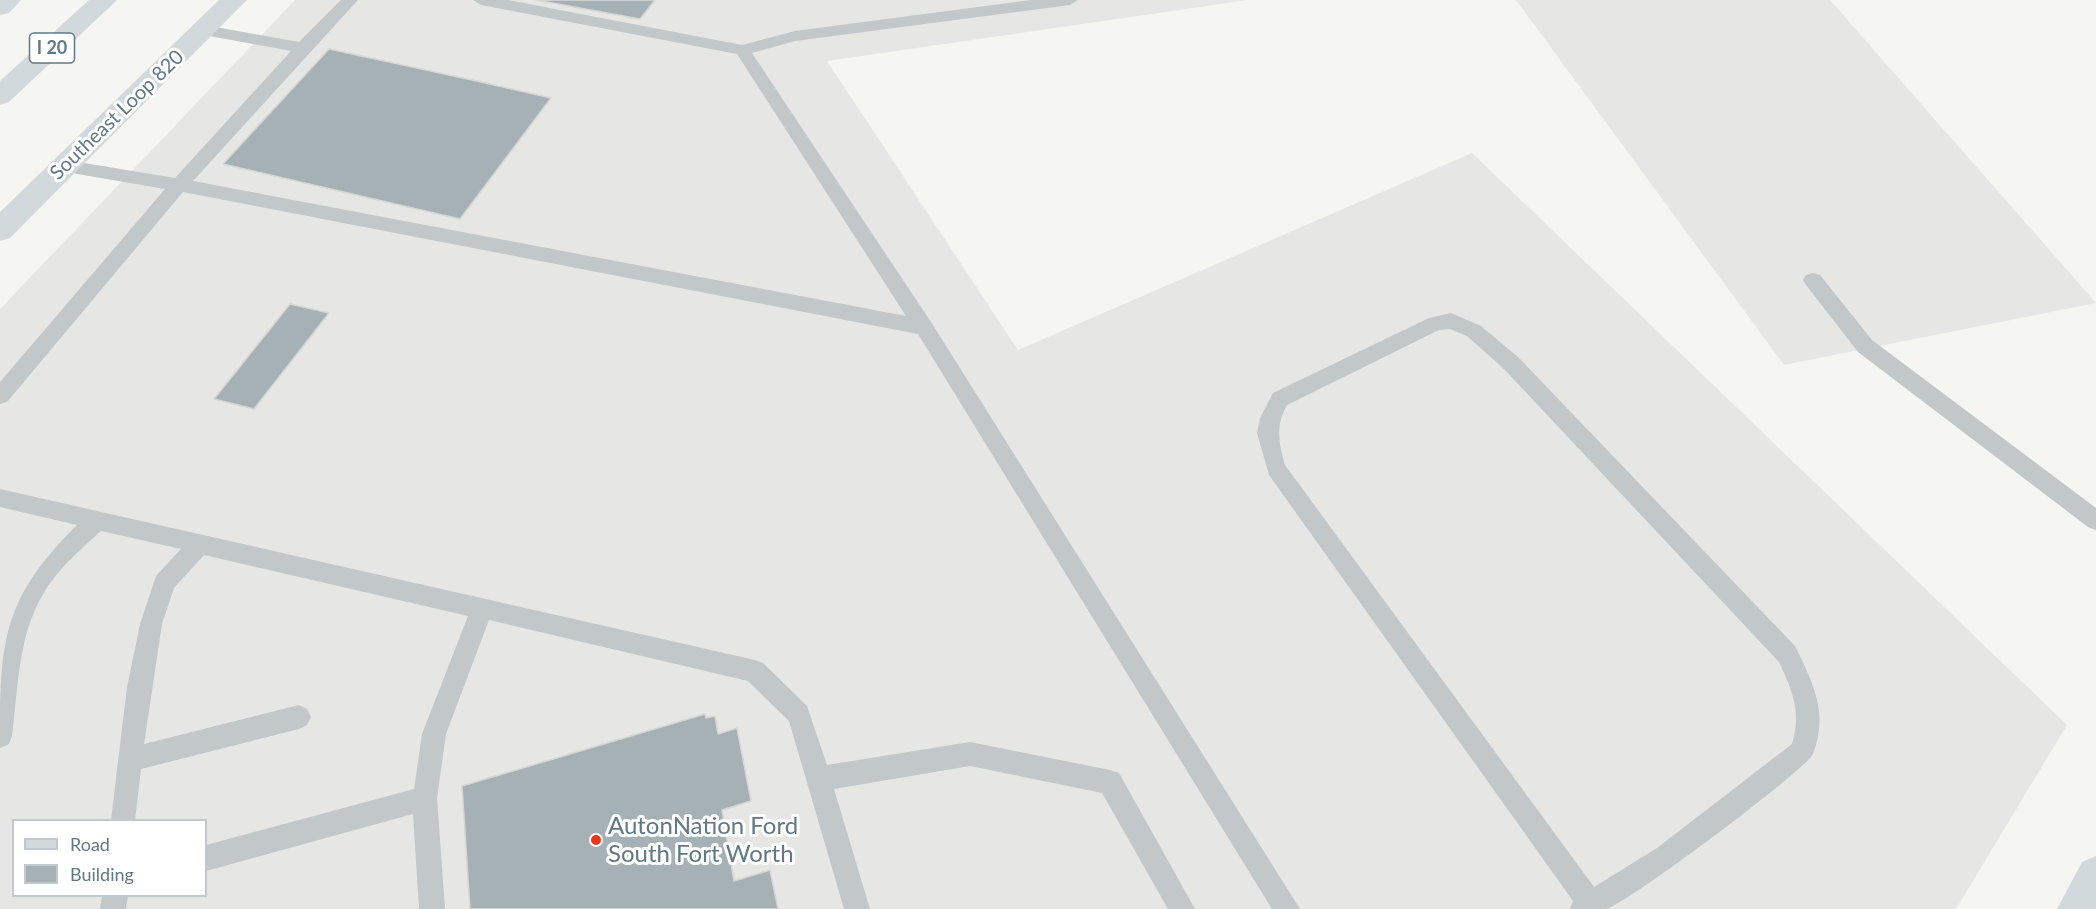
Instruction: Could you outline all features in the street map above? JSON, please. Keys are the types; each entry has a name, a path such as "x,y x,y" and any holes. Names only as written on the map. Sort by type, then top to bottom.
{"main road":[{"path":"0,7 8,0"},
{"name":"I 20","path":"0,96 104,0"},
{"name":"Southeast Loop 820","path":"0,230 234,0"},
{"path":"2077,909 2096,876"}],"lane":[{"path":"0,396 179,186 303,48 350,0"},
{"path":"481,0 742,50 795,36 1070,0"},
{"path":"204,30 303,48"},
{"path":"742,50 924,327 1287,909"},
{"path":"66,166 924,327"},
{"path":"1813,280 1865,346 2096,520"},
{"path":"1450,321 1474,331 1511,363 1787,654 1808,696 1810,729 1802,752 1666,857 1587,906 1276,469 1265,432 1271,412 1280,399 1436,323 1450,321"},
{"path":"1,499 755,671 799,714 856,909"},
{"path":"0,736 18,624 33,589 51,564 97,520"},
{"path":"123,819 139,687 151,624 164,583 200,544"},
{"path":"432,909 424,798 434,734 482,608"},
{"path":"130,760 299,717"},
{"path":"818,779 970,754 1110,782 1182,909"},
{"path":"207,858 424,798"}],"shaded area":[{"path":"295,0 1248,0 827,61 1018,350 1472,153 2067,725 1956,909 0,909 0,309"},
{"path":"1516,0 1830,0 2096,303 1784,365"}],"building":[{"path":"536,0 655,0 640,19"},
{"path":"329,49 551,98 460,219 223,164"},
{"path":"290,304 329,313 254,409 214,399"},
{"name":"AutonNation Ford South Fort Worth","path":"705,714 706,718 715,716 718,734 737,728 751,801 722,810 734,881 770,870 778,909 470,909 462,786"}],"place":[{"name":"AutonNation Ford South Fort Worth","path":"596,840"}]}
